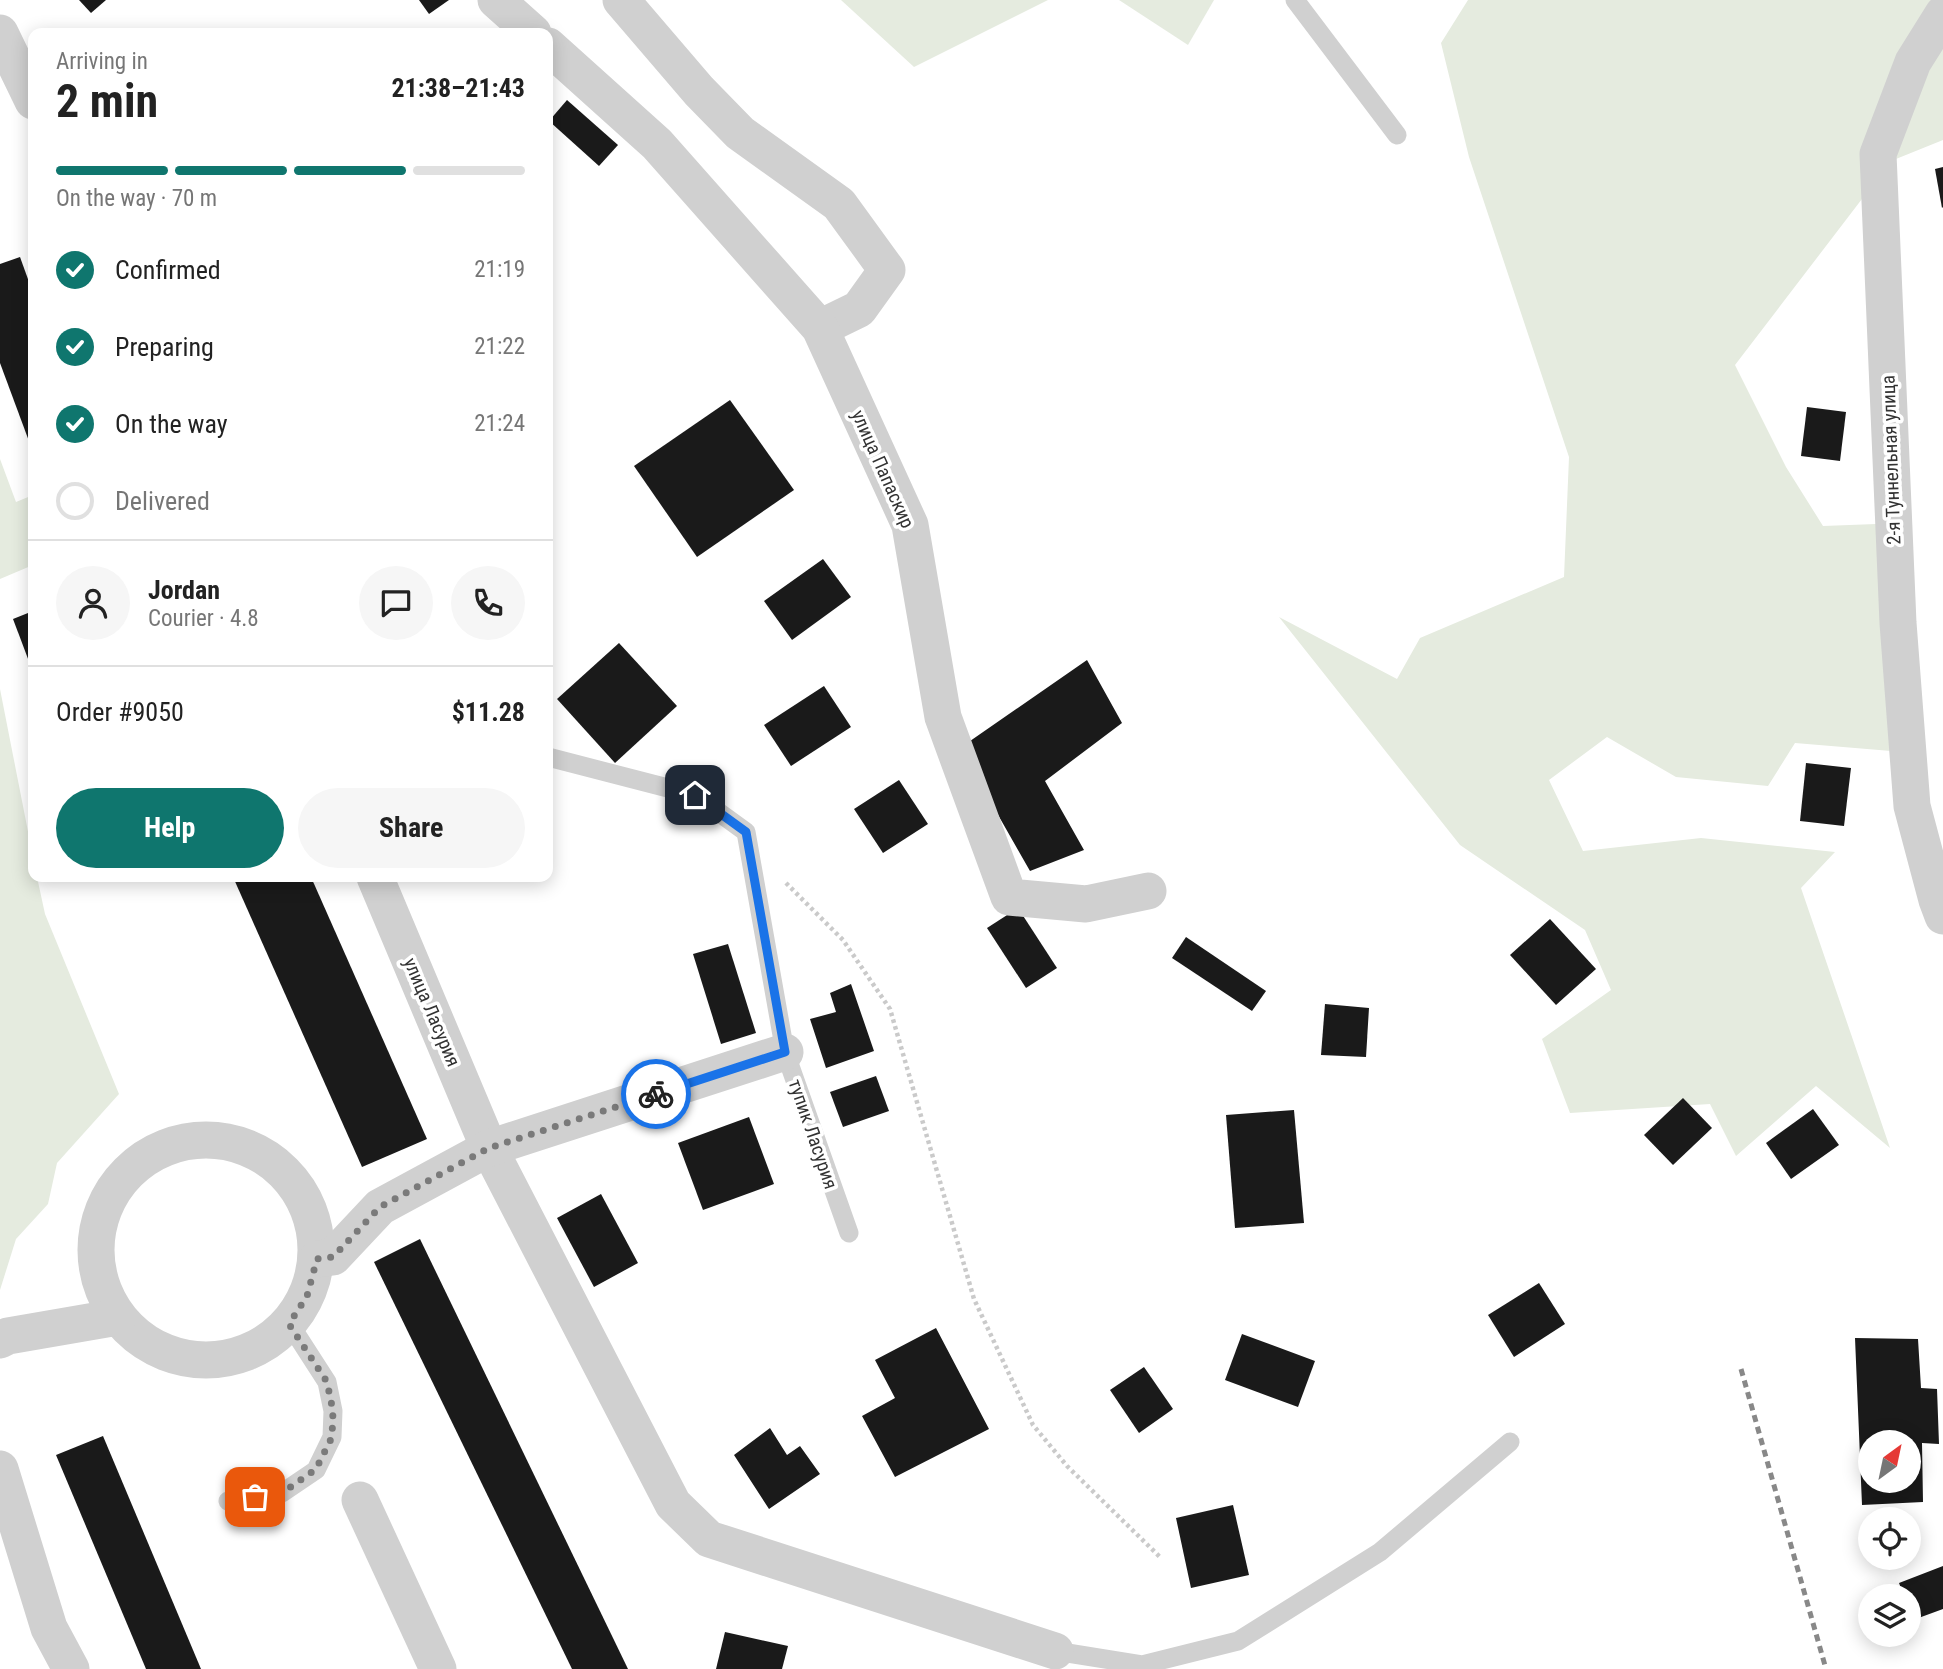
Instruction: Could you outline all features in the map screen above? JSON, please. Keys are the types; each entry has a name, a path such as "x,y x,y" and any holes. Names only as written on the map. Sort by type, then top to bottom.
{"street":[{"path":"496,0 527,28"},
{"path":"621,0 699,91 740,133 839,204 887,270 859,309 820,328"},
{"name":"2-я Туннельная улица","path":"1943,13 1913,62 1878,154 1898,623 1912,806 1943,916"},
{"path":"0,33 28,91"},
{"name":"улица Папаскир","path":"553,50 657,144 820,328 910,525 943,717 1009,897 1086,904 1148,891"},
{"name":"улица Ласурия","path":"377,882 489,1148 673,1504 709,1539 1055,1651"},
{"path":"317,1259 333,1257 380,1207 489,1148 785,1052"},
{"path":"210,1139 245,1147 276,1165 300,1191 314,1224 317,1259 307,1296 289,1324 255,1350 219,1360 181,1358 146,1343 118,1317 101,1285 95,1251 100,1215 117,1184 143,1159 175,1144 210,1139"},
{"path":"0,1340 8,1336 118,1317"},
{"path":"0,1469 49,1628 71,1669"},
{"path":"360,1500 438,1669"}],"lane":[{"path":"1295,0 1396,135"},
{"name":"тупик Ласурия","path":"553,758 695,795 746,832 785,1052 849,1233"},
{"path":"228,1501 282,1493 316,1469 332,1437 333,1411 327,1382 289,1324"},
{"path":"1055,1651 1142,1665 1238,1641 1380,1552 1510,1442"}],"path":[{"path":"782,879 843,940 890,1009 974,1299 1033,1425 1067,1466 1161,1558"}],"shaded area":[{"path":"841,0 1048,0 914,67"},
{"path":"1119,0 1214,0 1188,45"},
{"path":"1468,0 1943,0 1943,140 1891,161 1735,365 1786,467 1823,526 1876,524 1891,751 1795,743 1768,786 1676,777 1607,737 1549,780 1583,851 1701,838 1835,852 1801,888 1890,1148 1816,1086 1736,1156 1710,1104 1570,1113 1542,1039 1611,990 1585,930 1460,845 1279,617 1397,679 1420,638 1564,577 1569,457 1469,157 1441,43"},
{"path":"0,459 16,502 28,497 28,567 0,579"},
{"path":"0,689 28,832 28,882 38,882 45,914 119,1094 57,1163 48,1204 16,1239 0,1290"}],"building":[{"path":"79,0 106,0 91,13"},
{"path":"419,0 449,0 429,14"},
{"path":"567,100 618,145 599,166 553,125 553,116"},
{"path":"1943,167 1943,207 1942,208 1935,169"},
{"path":"20,257 28,279 28,439 0,363 0,264"},
{"path":"730,400 794,490 697,557 634,466"},
{"path":"1807,407 1846,412 1840,461 1801,456"},
{"path":"823,559 851,597 792,640 764,601"},
{"path":"28,613 28,659 13,619"},
{"path":"619,643 677,706 615,763 557,699"},
{"path":"1087,660 1122,723 1045,781 1084,850 1030,871 960,748"},
{"path":"824,686 851,727 791,766 764,725"},
{"path":"1806,763 1851,768 1844,826 1800,821"},
{"path":"899,780 928,824 883,853 854,809"},
{"path":"235,882 313,882 427,1139 362,1167"},
{"path":"1018,908 1057,968 1026,988 987,928"},
{"path":"1550,919 1596,969 1556,1005 1510,955"},
{"path":"1186,937 1266,991 1252,1011 1172,958"},
{"path":"728,944 756,1033 721,1044 693,954"},
{"path":"851,984 874,1051 826,1068 810,1019 836,1012 830,993"},
{"path":"1325,1004 1369,1008 1366,1057 1321,1055"},
{"path":"876,1076 889,1111 843,1127 830,1092"},
{"path":"1683,1098 1712,1128 1673,1165 1644,1135"},
{"path":"1813,1109 1839,1145 1791,1179 1766,1143"},
{"path":"1294,1110 1304,1223 1235,1228 1226,1115"},
{"path":"749,1117 774,1184 703,1210 678,1143"},
{"path":"601,1194 638,1263 594,1287 557,1218"},
{"path":"420,1239 628,1669 572,1669 374,1262"},
{"path":"1539,1283 1565,1324 1514,1357 1488,1315"},
{"path":"936,1328 989,1429 895,1477 862,1416 895,1398 875,1360"},
{"path":"1242,1334 1315,1361 1298,1407 1225,1380"},
{"path":"1855,1338 1918,1339 1921,1388 1937,1389 1939,1444 1922,1443 1922,1430 1859,1430"},
{"path":"1144,1367 1173,1409 1139,1433 1110,1390"},
{"path":"770,1428 787,1455 800,1446 820,1474 769,1509 734,1455"},
{"path":"103,1436 201,1669 146,1669 56,1455"},
{"path":"1922,1443 1923,1502 1862,1505 1861,1493 1922,1493"},
{"path":"1233,1505 1249,1575 1191,1588 1176,1518"},
{"path":"1943,1566 1943,1609 1921,1617 1921,1584 1899,1583"},
{"path":"725,1632 788,1646 782,1669 716,1669"}],"railway":[{"path":"1741,1369 1826,1669"}],"way so far":[{"path":"255,1497 282,1493 316,1469 332,1437 333,1411 327,1382 289,1324 307,1296 317,1259 333,1257 380,1207 489,1148 656,1094"}],"route":[{"path":"656,1094 785,1052 746,832 695,795"}]}
